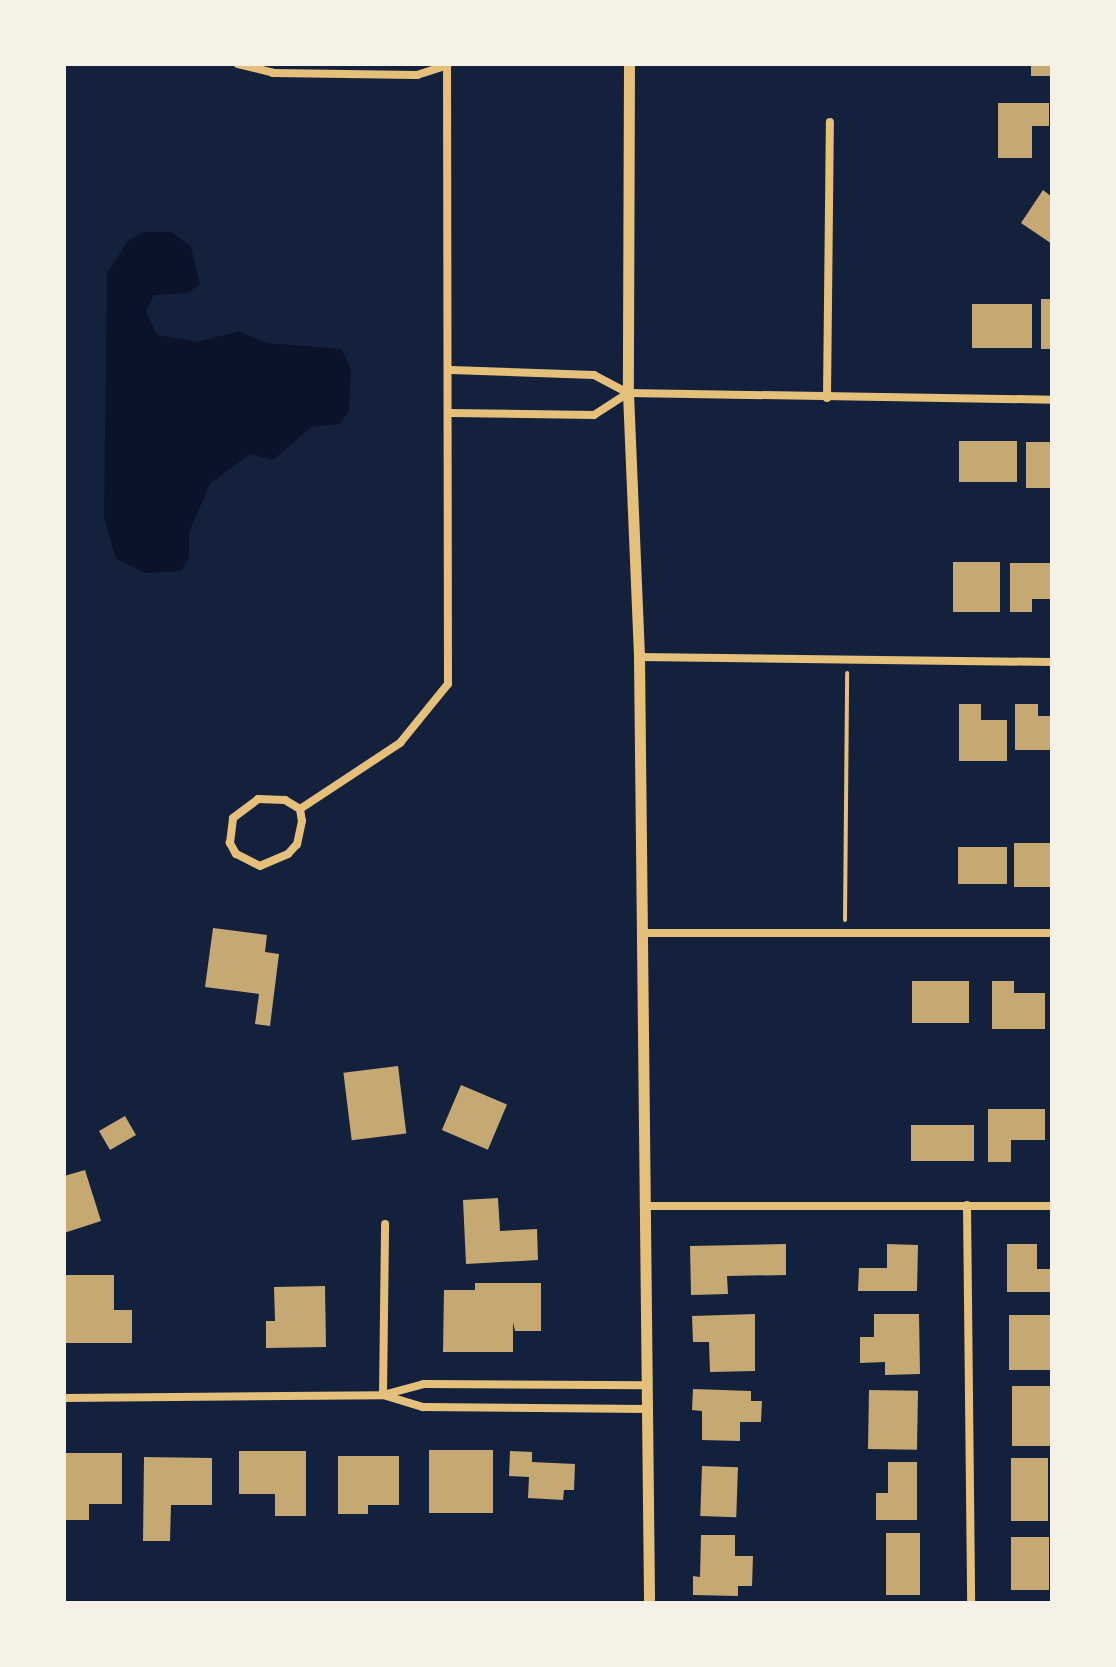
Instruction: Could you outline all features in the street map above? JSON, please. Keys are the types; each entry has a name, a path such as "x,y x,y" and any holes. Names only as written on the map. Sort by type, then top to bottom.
{"street":[{"path":"238,64 273,73 417,75 447,66 451,370 448,684 400,743 300,809"},
{"path":"629,64 628,393 639,657 649,1603"},
{"path":"827,398 830,122"},
{"path":"451,370 594,375 628,393 1052,400"},
{"path":"451,413 594,415 628,393"},
{"path":"639,657 1052,662"},
{"path":"271,798 300,809 297,844 281,861 260,866 236,854 230,831 233,818 246,804 271,798"},
{"path":"642,933 1052,933"},
{"path":"967,1205 971,1603"},
{"path":"645,1206 1052,1206"},
{"path":"383,1395 385,1224"},
{"path":"64,1398 383,1395 424,1384 647,1385"},
{"path":"383,1395 423,1407 647,1409"}],"path":[{"path":"845,932 847,658"}],"water":[{"path":"142,232 172,232 191,247 200,284 188,293 154,295 146,311 157,335 198,342 239,331 267,343 342,349 351,370 349,410 340,424 311,427 273,460 250,454 210,484 189,533 189,557 182,571 145,573 116,559 104,518 107,273 128,241"}],"building":[{"path":"1031,64 1052,64 1052,76 1031,76"},
{"path":"998,103 1049,103 1049,126 1032,126 1032,158 998,158"},
{"path":"1043,190 1052,197 1052,244 1021,223"},
{"path":"1041,299 1052,299 1052,349 1041,349"},
{"path":"972,304 1032,304 1032,348 972,348"},
{"path":"959,441 1017,441 1017,482 959,482"},
{"path":"1026,442 1052,442 1052,488 1026,488"},
{"path":"953,562 1000,562 1000,612 953,612"},
{"path":"1010,563 1052,563 1052,599 1032,599 1032,612 1010,612"},
{"path":"959,704 981,704 981,720 1007,720 1007,761 959,761"},
{"path":"1015,704 1038,704 1038,716 1052,716 1052,750 1015,750"},
{"path":"1014,843 1052,843 1052,887 1014,887"},
{"path":"958,847 1007,847 1007,884 958,884"},
{"path":"213,928 267,935 265,952 279,954 270,1026 255,1024 259,994 205,987"},
{"path":"912,981 969,981 969,1023 912,1023"},
{"path":"992,981 1014,981 1014,993 1045,993 1045,1029 992,1029"},
{"path":"398,1066 406,1133 352,1140 343,1073"},
{"path":"461,1085 507,1105 488,1150 442,1130"},
{"path":"988,1109 1045,1109 1045,1140 1011,1140 1011,1162 988,1162"},
{"path":"125,1116 136,1135 110,1150 99,1131"},
{"path":"911,1125 974,1125 974,1161 911,1161"},
{"path":"85,1170 101,1221 64,1233 64,1176"},
{"path":"498,1198 500,1231 537,1229 538,1260 466,1264 463,1200"},
{"path":"786,1244 786,1275 727,1276 728,1294 691,1295 690,1246"},
{"path":"887,1244 918,1245 917,1291 858,1291 859,1268 887,1268"},
{"path":"1007,1244 1037,1244 1037,1269 1052,1269 1052,1292 1007,1292"},
{"path":"64,1275 114,1275 114,1310 132,1310 132,1343 64,1343"},
{"path":"475,1283 541,1283 541,1331 515,1331 513,1322 513,1352 443,1352 444,1290 475,1290"},
{"path":"325,1286 326,1347 266,1348 266,1321 275,1321 274,1287"},
{"path":"755,1314 755,1371 710,1372 709,1342 693,1342 692,1316"},
{"path":"874,1314 919,1314 920,1374 885,1375 885,1362 860,1363 860,1337 874,1337"},
{"path":"1009,1315 1052,1315 1052,1370 1009,1370"},
{"path":"1012,1386 1051,1386 1051,1446 1012,1446"},
{"path":"693,1389 751,1391 751,1401 762,1401 761,1422 740,1422 740,1441 702,1440 702,1411 692,1410"},
{"path":"869,1390 918,1391 917,1450 868,1449"},
{"path":"429,1450 493,1450 493,1513 429,1513"},
{"path":"239,1451 306,1451 306,1516 275,1516 275,1494 239,1494"},
{"path":"510,1451 532,1452 532,1462 575,1464 574,1490 564,1490 563,1500 528,1498 529,1477 509,1476"},
{"path":"64,1453 122,1453 122,1504 89,1504 89,1520 64,1520"},
{"path":"338,1456 399,1456 399,1505 368,1505 368,1514 338,1514"},
{"path":"144,1457 212,1458 212,1505 171,1505 170,1541 143,1541"},
{"path":"1011,1458 1048,1458 1048,1521 1011,1521"},
{"path":"888,1462 917,1462 917,1520 876,1520 876,1493 888,1493"},
{"path":"702,1466 738,1467 736,1517 700,1516"},
{"path":"886,1533 920,1533 920,1595 886,1595"},
{"path":"701,1535 735,1535 735,1556 753,1556 752,1586 738,1586 738,1596 693,1595 693,1576 700,1577"},
{"path":"1011,1537 1049,1537 1049,1590 1011,1590"}]}
